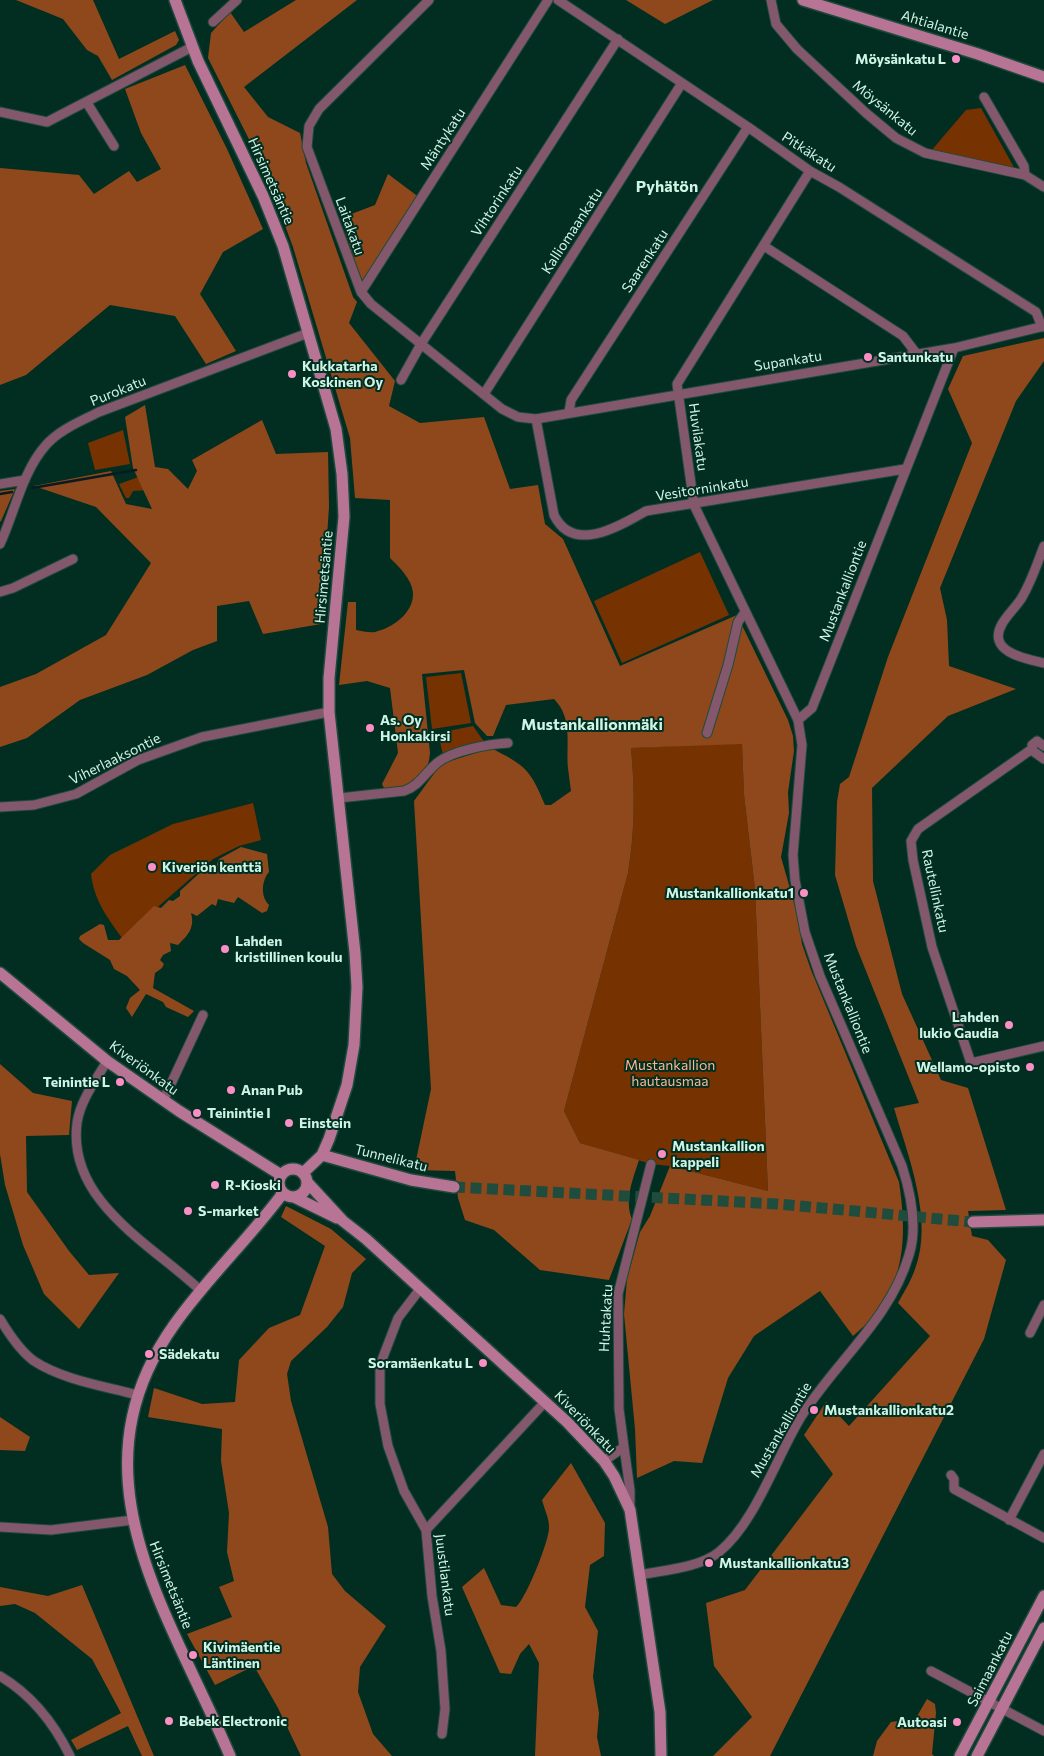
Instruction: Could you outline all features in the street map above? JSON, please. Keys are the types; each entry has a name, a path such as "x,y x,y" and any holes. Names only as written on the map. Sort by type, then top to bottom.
{"street":[{"name":"Hirsimetsäntie","path":"175,0 192,47 222,115 263,196 283,246 336,429 342,483 344,516 329,678 329,712 357,987 354,1045 346,1085 322,1155 305,1177"},
{"path":"214,22 237,0"},
{"name":"Laitakatu","path":"429,0 398,33 319,109 309,126 307,148 361,292 371,304 502,409 518,417 536,419"},
{"name":"Mäntykatu","path":"361,292 548,0"},
{"name":"Pitkäkatu","path":"558,0 748,127 810,171 839,187 1036,312 1043,326"},
{"name":"Möysänkatu","path":"771,0 776,24 797,49 896,138 925,153 1025,175 1044,187"},
{"name":"Ahtialantie","path":"803,0 1030,70 1044,77"},
{"name":"Vihtorinkatu","path":"401,380 421,344 618,39"},
{"path":"0,112 47,122 192,47"},
{"name":"Ahtialantie","path":"1030,70 1044,71"},
{"name":"Kalliomaankatu","path":"484,394 682,83"},
{"path":"984,97 1024,166 1025,175"},
{"path":"87,102 114,146"},
{"name":"Saarenkatu","path":"569,412 571,400 748,127"},
{"name":"Huvilakatu","path":"798,720 694,505 676,384 810,171"},
{"path":"764,246 903,336 916,353"},
{"name":"Supankatu","path":"536,419 678,393 954,348 1043,326"},
{"name":"Purokatu","path":"0,544 31,467 46,444 72,426 98,412 308,334"},
{"name":"Mustankalliontie","path":"639,1575 702,1562 730,1543 742,1526 803,1414 822,1385 884,1311 900,1282 910,1253 913,1224 911,1194 902,1166 820,976 805,932 795,880 793,855 802,745 798,720 812,708 954,348"},
{"name":"Vesitorninkatu","path":"536,419 554,514 559,526 566,532 586,535 598,534 619,527 646,511 694,505 905,469"},
{"path":"0,484 25,480"},
{"path":"1044,546 1031,580 1022,598 1003,624 1000,636 1002,646 1007,652 1019,657 1044,662"},
{"path":"0,592 13,588 73,560"},
{"path":"707,733 728,665 738,622 745,612"},
{"name":"Viherlaaksontie","path":"0,807 34,805 76,794 138,760 202,737 329,712"},
{"path":"1044,746 1038,741 1034,742 1032,749 1044,759"},
{"path":"339,798 404,791 414,788 434,766 447,757 490,744 508,743"},
{"name":"Rautellinkatu","path":"1032,749 918,830 911,841 913,860 932,946 971,1063 1044,1046"},
{"name":"Kiveriönkatu","path":"0,973 107,1061 163,1101 281,1175"},
{"path":"163,1101 203,1015"},
{"path":"107,1061 88,1094 77,1122 77,1143 81,1165 91,1186 104,1206 201,1291"},
{"name":"Tunnelikatu","path":"322,1155 411,1180 454,1187"},
{"name":"Huhtakatu","path":"630,1510 630,1490 619,1400 618,1294 650,1164"},
{"path":"292,1168 305,1177 305,1191 294,1197 283,1193 278,1184 281,1175 292,1168"},
{"name":"Kiveriönkatu","path":"305,1177 343,1221 366,1239 545,1402 604,1462 614,1476 630,1510 660,1712 661,1756"},
{"name":"Hirsimetsäntie","path":"230,1756 146,1568 129,1499 128,1448 138,1395 162,1343 201,1291 259,1225 283,1193"},
{"name":"Kiveriönkatu","path":"294,1197 343,1221"},
{"path":"973,1222 1044,1220"},
{"name":"Juustilankatu","path":"420,1289 398,1318 380,1366 380,1404 388,1446 404,1491 426,1530 432,1596 441,1651 445,1709 442,1734"},
{"path":"1030,1332 1044,1305"},
{"path":"0,1319 11,1338 34,1361 61,1374 138,1395"},
{"path":"426,1530 545,1402"},
{"path":"604,1462 624,1447"},
{"path":"1009,1520 1044,1454"},
{"path":"950,1475 954,1480 954,1489 1044,1538"},
{"path":"0,1527 51,1530 133,1520"},
{"name":"Saimaankatu","path":"960,1756 991,1701 1044,1596"},
{"path":"977,1756 1044,1628"},
{"path":"932,1671 1044,1731"},
{"path":"0,1676 28,1697 51,1721 70,1756"}],"green space":[{"path":"981,108 1016,171 931,151 966,110"},
{"path":"123,430 130,464 95,470 88,443"},
{"path":"144,475 149,490 133,491 129,498 126,498 119,484"},
{"path":"700,552 729,615 622,663 594,601"},
{"path":"461,673 471,723 432,729 426,677"},
{"path":"473,726 485,743 443,755 438,733"},
{"name":"Mustankallion hautausmaa","path":"742,743 744,795 755,889 768,1191 670,1166 651,1164 580,1143 564,1111 628,873 634,811 631,748"},
{"name":"Kiveriön kenttä","path":"253,803 261,840 239,846 213,859 122,938 98,900 91,874 110,855 173,824"}],"shaded area":[{"path":"16,0 93,0 119,59 175,31 179,40 176,45 112,80 98,56 87,50 63,19"},
{"path":"296,0 357,0 244,87 268,117 300,133 306,163 353,297 357,302 349,323 395,381 389,406 420,423 484,417 510,489 538,485 545,524 563,539 620,666 737,615 788,720 793,736 794,751 788,792 789,813 781,857 797,913 802,944 811,970 899,1182 903,1217 902,1251 899,1268 886,1300 873,1318 853,1336 820,1291 754,1336 728,1378 702,1463 674,1461 637,1478 635,1429 624,1314 627,1279 640,1232 650,1216 670,1166 768,1191 755,889 744,795 742,744 631,748 634,811 628,873 564,1111 580,1143 639,1160 629,1197 632,1219 609,1280 540,1270 494,1230 465,1220 458,1198 455,1171 414,1170 431,1089 414,801 441,764 491,748 520,764 531,776 545,805 551,805 571,791 566,723 560,706 554,699 506,705 493,736 487,736 475,723 464,670 422,674 430,753 427,767 423,775 413,786 384,788 382,784 398,753 390,688 367,681 339,685 348,602 356,602 356,630 375,632 395,623 406,613 412,600 412,588 404,574 390,558 390,500 355,498 350,438 293,247 263,167 208,58 211,33 230,12 244,32"},
{"path":"626,0 713,0 665,24"},
{"path":"185,65 227,149 263,229 223,252 200,294 236,351 206,364 175,316 110,305 26,375 0,385 0,168 79,175 94,194 129,171 137,182 161,169 141,133 125,89"},
{"path":"388,174 424,201 364,290 341,218 375,205"},
{"path":"1044,338 1044,361 1016,401 940,588 947,620 949,666 1016,689 948,716 872,788 873,881 902,994 941,1080 968,1088 1006,1210 968,1211 972,1236 988,1240 1006,1260 984,1339 770,1756 713,1756 752,1717 714,1666 706,1603 745,1590 833,1474 804,1435 826,1402 849,1426 930,1336 898,1303 915,1269 920,1250 922,1230 917,1188 894,1108 919,1103 856,946 835,875 837,802 840,784 849,777 888,657 972,443 948,389 963,356"},
{"path":"145,405 155,467 168,469 188,489 197,471 192,460 262,420 276,454 328,452 329,507 321,624 263,634 249,601 217,606 217,641 193,650 147,675 80,700 27,738 0,747 0,687 36,674 106,635 151,563 96,507 34,486 111,471 126,504 152,509 133,468 125,417"},
{"path":"15,489 1,521 0,522 0,491"},
{"path":"241,847 267,854 269,872 265,879 263,893 269,905 267,911 262,913 238,897 234,903 218,899 216,906 212,904 197,916 191,913 192,923 190,931 178,945 170,943 171,951 163,955 160,960 164,964 155,973 153,988 194,1011 188,1017 166,1007 163,1002 146,994 132,1017 126,1008 130,998 140,990 127,976 114,969 110,960 83,943 79,939 80,936 100,924 104,925 108,940 119,940 154,906 161,908 169,900 173,901 180,896 180,891 206,867 211,868 213,874 219,859"},
{"path":"0,1064 33,1093 72,1101 69,1135 26,1136 27,1192 69,1251 89,1275 119,1273 79,1329 44,1294 23,1245 5,1185 0,1154"},
{"path":"286,1206 331,1229 366,1259 352,1273 343,1307 327,1327 291,1361 287,1374 291,1401 328,1527 332,1574 345,1591 386,1626 360,1667 358,1692 373,1734 392,1756 301,1756 278,1708 254,1666 215,1685 187,1634 232,1617 219,1587 234,1581 227,1552 229,1513 221,1461 222,1429 148,1417 154,1388 202,1404 235,1402 239,1360 269,1328 300,1315 325,1246 281,1217"},
{"path":"0,1417 30,1437 25,1451 0,1450"},
{"path":"571,1463 605,1523 604,1556 590,1565 585,1607 598,1631 593,1677 599,1713 597,1737 601,1756 535,1756 539,1663 529,1644 520,1654 511,1674 500,1673 462,1587 484,1568 501,1605 516,1607 526,1593 542,1555 548,1534 548,1520 542,1500"},
{"path":"82,1585 154,1756 142,1756 128,1726 77,1750 71,1740 121,1713 92,1659 35,1613 15,1604 0,1606 0,1587 48,1596"},
{"path":"927,1699 935,1704 936,1713 932,1754 934,1756 873,1756 877,1741 891,1722 916,1718"}],"waterway":[{"path":"32,488 136,470"},
{"path":"0,494 12,492"}],"tunnel":[{"path":"454,1187 778,1204 973,1222"}],"place":[{"name":"Möysänkatu L","path":"956,59"},
{"name":"Santunkatu","path":"868,357"},
{"name":"Kukkatarha Koskinen Oy","path":"292,374"},
{"name":"As. Oy Honkakirsi","path":"370,728"},
{"name":"Kiveriön kenttä","path":"152,867"},
{"name":"Mustankallionkatu1","path":"804,893"},
{"name":"Lahden kristillinen koulu","path":"225,949"},
{"name":"Lahden lukio Gaudia","path":"1009,1025"},
{"name":"Wellamo-opisto","path":"1030,1067"},
{"name":"Teinintie L","path":"120,1082"},
{"name":"Anan Pub","path":"231,1090"},
{"name":"Teinintie I","path":"197,1113"},
{"name":"Einstein","path":"289,1123"},
{"name":"Mustankallion kappeli","path":"662,1154"},
{"name":"R-Kioski","path":"215,1185"},
{"name":"S-market","path":"188,1211"},
{"name":"Sädekatu","path":"149,1354"},
{"name":"Soramäenkatu L","path":"483,1363"},
{"name":"Mustankallionkatu2","path":"814,1410"},
{"name":"Mustankallionkatu3","path":"709,1563"},
{"name":"Kivimäentie Läntinen","path":"193,1655"},
{"name":"Bebek Electronic","path":"169,1721"},
{"name":"Autoasi","path":"957,1722"}],"district":[{"name":"Pyhätön","path":"667,187"},
{"name":"Mustankallionmäki","path":"592,725"}]}
